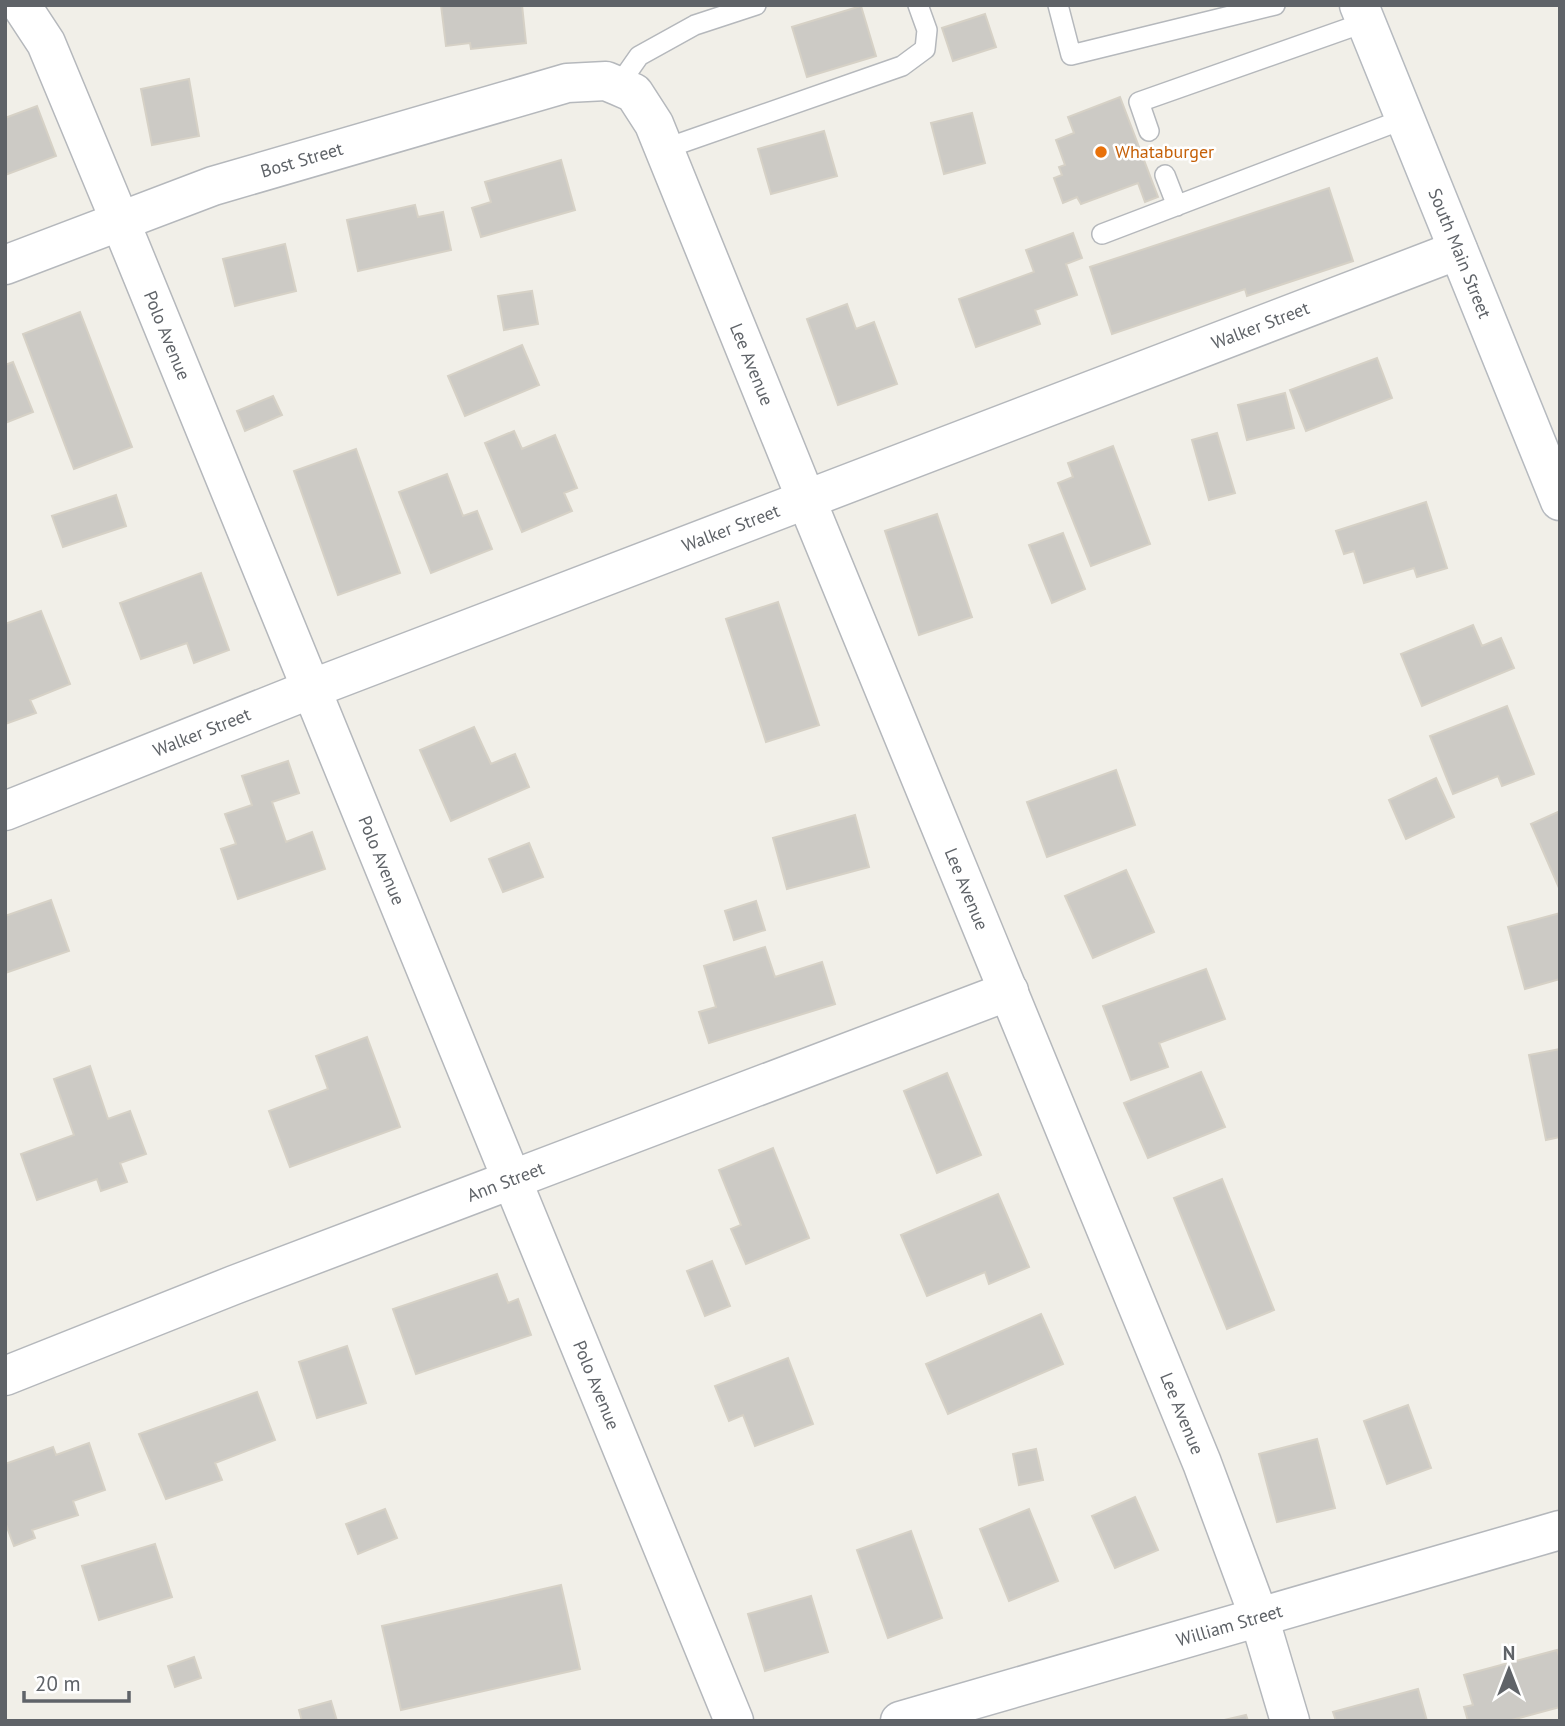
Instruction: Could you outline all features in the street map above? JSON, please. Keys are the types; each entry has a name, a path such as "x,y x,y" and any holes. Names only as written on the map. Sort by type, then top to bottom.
{"street":[{"name":"Polo Avenue","path":"21,5 46,43 120,220 734,1721"},
{"name":"South Main Street","path":"1362,14 1560,501"},
{"name":"Bost Street","path":"5,265 214,186 567,83 612,83"},
{"name":"Lee Avenue","path":"612,83 634,93 654,124 1197,1450 1259,1617 1290,1721"},
{"name":"Walker Street","path":"5,811 311,689 1458,250"},
{"name":"Ann Street","path":"5,1376 234,1285 1009,992"},
{"name":"William Street","path":"900,1721 1560,1530"}],"lane":[{"path":"612,83 639,56 695,25 756,5"},
{"path":"664,149 902,66 925,49 928,30 918,5"},
{"path":"1058,5 1072,55 1275,5"},
{"path":"1149,131 1139,102 1362,14"},
{"path":"1102,234 1404,118"},
{"path":"1166,175 1177,206"}],"building":[{"path":"441,5 522,5 526,43 471,49 470,43 446,46"},
{"path":"861,6 876,56 807,77 792,27"},
{"path":"985,14 996,47 953,61 942,28"},
{"path":"189,79 199,136 152,145 141,89"},
{"name":"Whataburger","path":"1120,97 1158,197 1145,202 1138,183 1081,204 1077,197 1063,203 1054,178 1062,175 1059,167 1065,165 1056,140 1074,133 1068,117"},
{"path":"37,106 56,156 5,175 5,118"},
{"path":"972,113 985,163 944,174 931,123"},
{"path":"824,131 837,176 771,194 758,149"},
{"path":"561,160 575,210 481,237 472,208 491,202 485,182"},
{"path":"1329,188 1353,261 1247,296 1245,289 1112,334 1090,267"},
{"path":"415,205 418,217 443,212 451,250 358,271 347,220"},
{"path":"1073,233 1082,258 1066,264 1077,295 1035,310 1040,324 976,347 959,299 1034,272 1026,250"},
{"path":"285,244 296,291 235,306 223,259"},
{"path":"532,291 538,324 504,330 498,296"},
{"path":"847,304 856,329 874,322 897,384 838,405 807,319"},
{"path":"80,312 132,447 74,469 23,334"},
{"path":"522,345 539,385 465,416 448,376"},
{"path":"1377,358 1392,398 1306,431 1290,390"},
{"path":"13,362 33,412 5,423 5,365"},
{"path":"1285,393 1294,428 1247,440 1238,405"},
{"path":"273,396 282,415 245,431 237,411"},
{"path":"514,431 522,449 555,435 577,488 564,493 572,511 522,532 485,443"},
{"path":"1217,433 1235,493 1209,500 1192,440"},
{"path":"1113,446 1150,544 1091,566 1058,483 1073,477 1068,463"},
{"path":"356,449 400,573 338,595 294,471"},
{"path":"447,474 463,516 477,511 492,549 431,573 399,492"},
{"path":"116,495 126,526 63,547 52,516"},
{"path":"1426,502 1447,568 1417,577 1414,568 1364,583 1354,551 1344,554 1336,531"},
{"path":"937,514 972,617 919,635 885,531"},
{"path":"1063,533 1085,589 1052,603 1029,545"},
{"path":"201,573 229,650 194,663 187,643 141,659 120,603"},
{"path":"778,602 819,725 766,742 726,619"},
{"path":"41,611 70,684 30,700 36,713 5,724 5,624"},
{"path":"1473,625 1482,646 1501,638 1514,668 1422,706 1401,654"},
{"path":"1507,706 1534,774 1502,786 1498,776 1453,794 1430,736"},
{"path":"474,727 491,764 515,754 529,787 451,821 420,750"},
{"path":"288,761 299,793 272,802 286,842 312,832 325,869 238,899 221,849 236,844 225,814 252,805 242,776"},
{"path":"1116,770 1135,825 1047,857 1027,802"},
{"path":"1436,778 1454,817 1406,839 1389,800"},
{"path":"1560,811 1560,890 1531,824"},
{"path":"855,815 869,867 787,889 773,838"},
{"path":"529,843 543,877 503,892 489,859"},
{"path":"1126,870 1154,932 1093,958 1065,896"},
{"path":"51,900 69,951 5,973 5,916"},
{"path":"756,901 765,930 734,940 725,911"},
{"path":"1560,913 1560,979 1525,989 1508,927"},
{"path":"765,947 775,977 822,962 835,1004 709,1043 699,1012 716,1007 704,966"},
{"path":"1206,969 1225,1019 1159,1043 1168,1067 1131,1080 1103,1006"},
{"path":"367,1037 400,1127 290,1167 269,1111 328,1089 316,1056"},
{"path":"1560,1049 1560,1137 1546,1140 1529,1055"},
{"path":"90,1066 108,1119 130,1111 146,1154 120,1163 127,1182 101,1191 97,1179 37,1200 21,1154 74,1135 54,1079"},
{"path":"1201,1072 1225,1127 1148,1158 1124,1103"},
{"path":"947,1073 981,1155 937,1173 904,1091"},
{"path":"773,1148 809,1238 746,1264 731,1229 741,1225 719,1170"},
{"path":"1222,1179 1274,1310 1227,1329 1174,1198"},
{"path":"998,1194 1029,1267 989,1284 985,1272 927,1296 901,1235"},
{"path":"712,1261 730,1306 705,1316 687,1271"},
{"path":"497,1274 508,1303 518,1299 531,1335 416,1374 393,1309"},
{"path":"1041,1314 1063,1364 948,1414 926,1364"},
{"path":"347,1346 366,1403 317,1418 299,1362"},
{"path":"788,1358 813,1424 755,1446 743,1415 729,1421 715,1386"},
{"path":"257,1392 275,1440 215,1463 222,1480 166,1499 139,1434"},
{"path":"1408,1405 1431,1468 1387,1484 1364,1421"},
{"path":"1317,1439 1335,1508 1277,1522 1259,1454"},
{"path":"89,1443 105,1490 73,1501 78,1515 32,1530 35,1538 14,1546 5,1522 5,1464 53,1447 56,1455"},
{"path":"1036,1449 1043,1480 1019,1485 1013,1454"},
{"path":"1135,1497 1158,1550 1115,1568 1092,1516"},
{"path":"385,1509 397,1538 358,1554 346,1524"},
{"path":"1029,1509 1058,1581 1009,1601 980,1529"},
{"path":"911,1531 942,1618 888,1638 857,1550"},
{"path":"155,1544 172,1597 99,1620 82,1566"},
{"path":"561,1585 580,1669 401,1710 382,1626"},
{"path":"811,1596 828,1652 765,1671 748,1614"},
{"path":"1557,1650 1560,1659 1560,1707 1508,1721 1468,1721 1464,1707 1473,1705 1464,1675"},
{"path":"194,1657 201,1678 175,1687 168,1666"},
{"path":"1418,1689 1427,1721 1336,1721 1333,1712"},
{"path":"331,1701 337,1721 302,1721 299,1710"},
{"path":"1246,1715 1248,1721 1220,1721"}],"place":[{"name":"Whataburger","path":"1101,152"}]}
